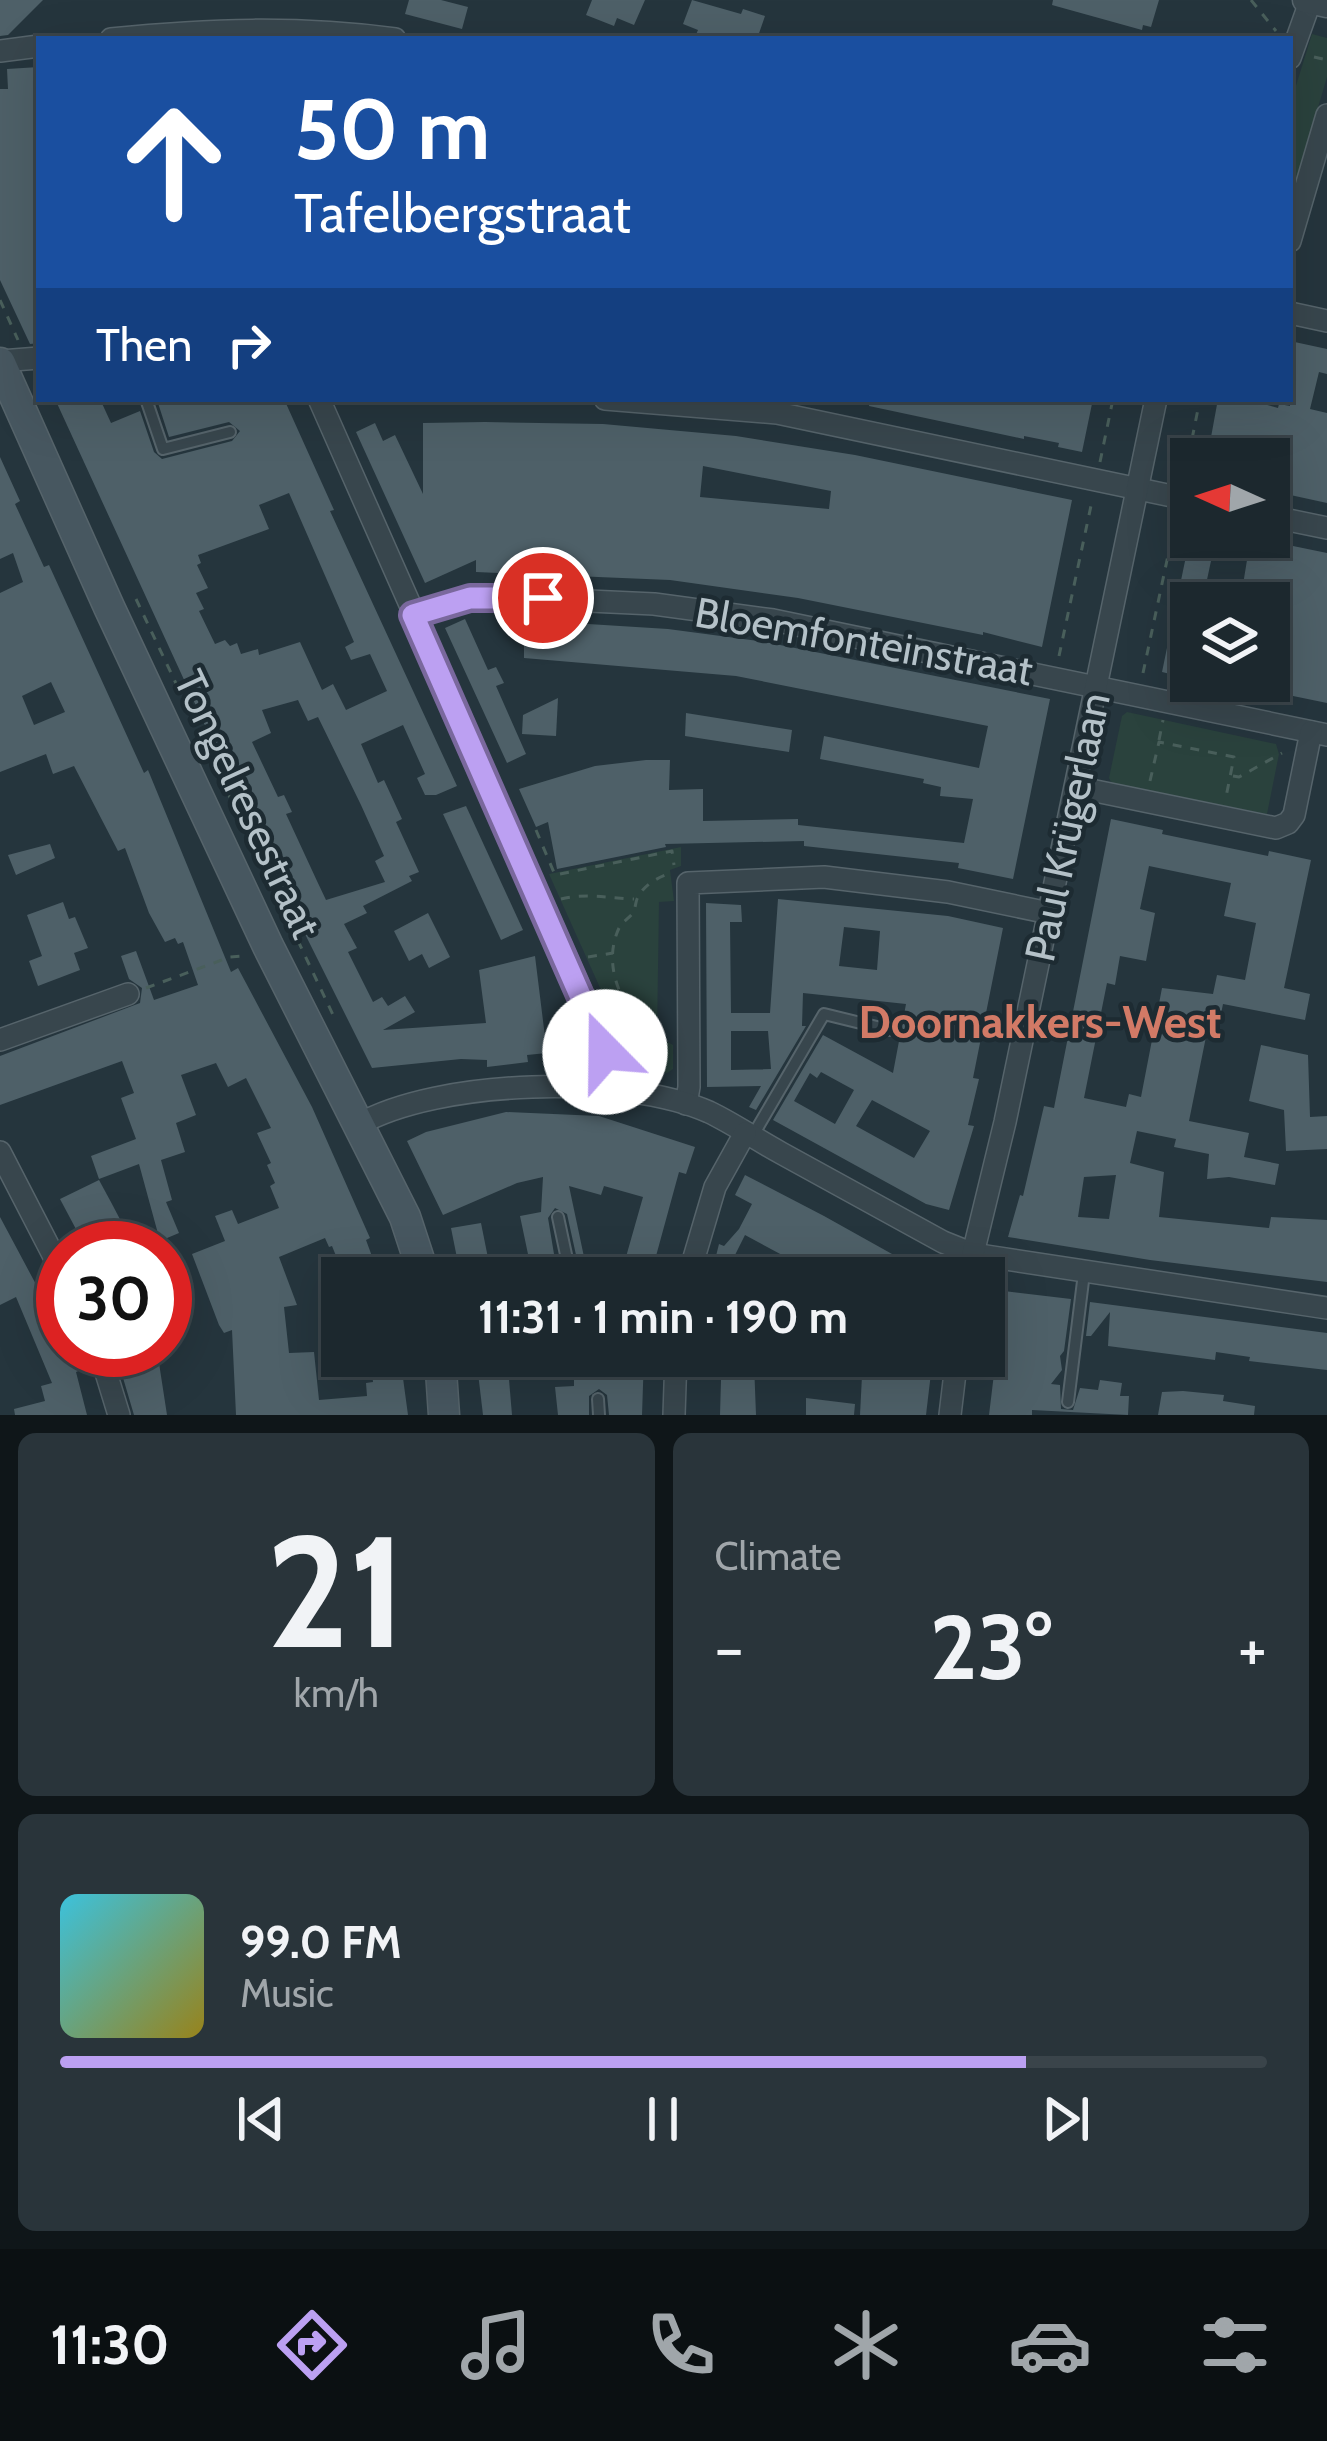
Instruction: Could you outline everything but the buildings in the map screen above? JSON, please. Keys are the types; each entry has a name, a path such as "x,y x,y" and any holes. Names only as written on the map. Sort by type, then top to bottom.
{"main road":[{"name":"Tongelresestraat","path":"0,362 268,946 405,1217 418,1257"},
{"path":"441,1377 444,1415"}],"street":[{"path":"1293,49 1309,0 1327,4"},
{"path":"140,36 216,28 266,34 310,29 369,36"},
{"path":"0,51 36,46"},
{"path":"1293,231 1327,115"},
{"path":"1293,314 1327,321"},
{"path":"0,362 36,358"},
{"path":"320,402 601,1036 606,1063 603,1089"},
{"path":"642,402 777,413 1170,495"},
{"name":"Paul Krügerlaan","path":"972,1257 1005,1123 1155,402"},
{"path":"1290,520 1327,528"},
{"name":"Bloemfonteinstraat","path":"413,615 470,598 501,597 698,608 1097,684 1315,738"},
{"path":"1076,788 1276,828 1288,824 1315,738"},
{"path":"686,1104 688,883 824,877 948,892 1049,913"},
{"path":"0,1040 128,994"},
{"path":"358,1125 380,1112 429,1097 523,1088 603,1089 686,1104 710,1112 973,1254 1327,1308"},
{"path":"694,1257 715,1187 749,1135"},
{"path":"0,1152 36,1222"},
{"path":"107,1377 119,1415"},
{"path":"674,1415 675,1377"},
{"path":"950,1415 954,1377"}],"lane":[{"path":"147,402 163,449 230,432"},
{"path":"749,1135 824,1014 889,1030"},
{"path":"559,1217 567,1257"},
{"path":"1068,1402 1084,1273"},
{"path":"598,1399 599,1415"}],"path":[{"path":"1251,0 1280,36"},
{"path":"1054,676 1112,402"},
{"path":"1194,438 1199,402"},
{"path":"1138,695 1172,558"},
{"name":"Tongelresestraat","path":"134,596 340,1028"},
{"path":"1231,776 1239,777 1315,738"},
{"path":"1146,802 1159,742 1234,757 1223,817"},
{"path":"512,841 536,830 554,875 672,851 675,872 650,883 636,899 633,914 620,926 615,954 620,993 629,1011 656,1038 673,1048 689,1049"},
{"path":"540,904 579,894 636,899"},
{"path":"128,994 268,946"},
{"path":"570,966 596,953 615,954"}],"green space":[{"path":"1312,34 1327,38 1327,77 1293,193 1293,95"},
{"path":"1127,712 1276,744 1279,754 1267,814 1112,784 1109,778 1122,716"},
{"path":"681,847 681,866 670,870 674,901 659,902 657,1036 673,1045 673,1069 667,1073 636,1068 549,874"}],"district":[{"name":"Doornakkers-West","path":"1040,1022"}],"route":[{"path":"543,598 470,598 413,615 605,1052"}]}
